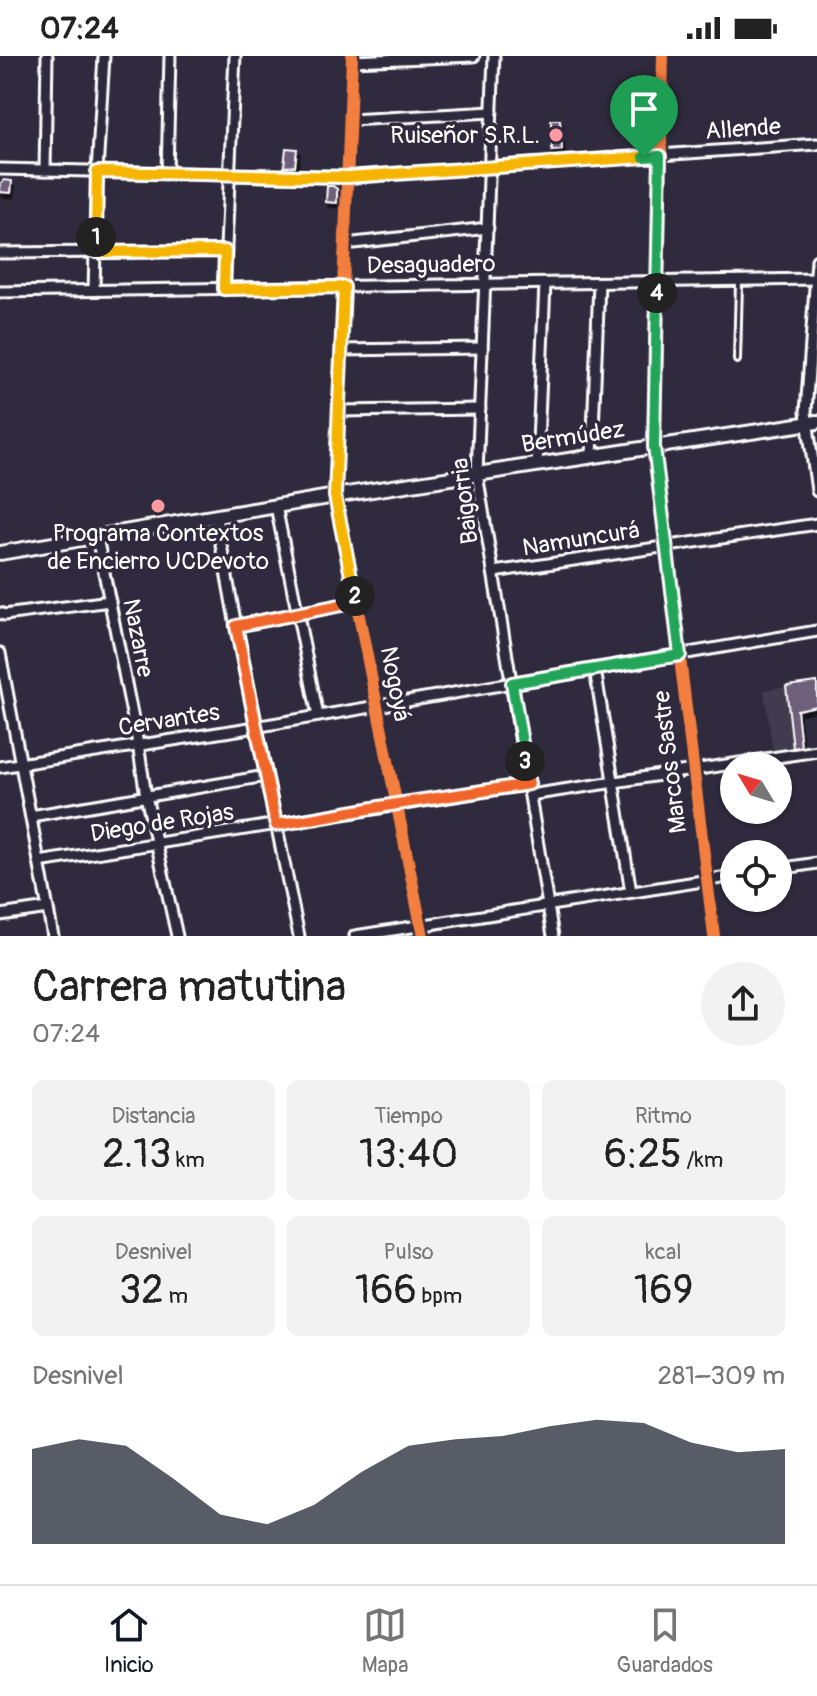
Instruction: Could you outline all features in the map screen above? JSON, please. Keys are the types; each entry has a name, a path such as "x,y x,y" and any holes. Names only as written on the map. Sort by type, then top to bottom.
{"street":[{"path":"45,170 47,56"},
{"path":"94,290 104,56"},
{"path":"167,173 170,56"},
{"path":"224,289 235,56"},
{"path":"352,59 474,56"},
{"name":"Baigorria","path":"494,56 477,474 553,936"},
{"name":"Marcos Sastre","path":"663,56 654,446 714,936"},
{"name":"Nogoyá","path":"352,59 335,496 422,931"},
{"path":"350,120 492,112"},
{"name":"Allende","path":"0,169 348,177 817,144"},
{"path":"345,244 488,228"},
{"path":"0,253 225,251"},
{"path":"817,260 812,423 817,491"},
{"name":"Desaguadero","path":"0,292 816,279"},
{"path":"592,456 599,283"},
{"path":"537,465 545,284"},
{"path":"340,350 482,348"},
{"path":"338,411 480,409"},
{"name":"Bermúdez","path":"0,553 335,496 812,423"},
{"path":"276,506 318,716"},
{"path":"216,517 299,936"},
{"name":"Namuncurá","path":"494,572 817,524"},
{"name":"Nazarre","path":"97,537 146,796 177,936"},
{"path":"0,613 4,615 110,601"},
{"path":"236,626 356,602"},
{"name":"Cervantes","path":"0,767 817,631"},
{"path":"0,653 53,936"},
{"path":"595,669 631,892"},
{"name":"Diego de Rojas","path":"39,862 397,804 612,782 817,751"},
{"path":"31,816 266,776"},
{"path":"792,867 817,863"},
{"path":"355,936 422,931 548,906 720,879"},
{"path":"0,915 48,908"}],"lane":[{"path":"737,360 739,281"}],"shaded area":[{"path":"817,682 817,706 797,710 801,747 773,751 764,690"}],"building":[{"name":"Ruiseñor S.R.L.","path":"551,120 560,120 562,150 552,151"},
{"path":"286,148 297,149 295,166 284,167"},
{"path":"4,180 12,181 11,193 0,192"},
{"path":"327,186 337,189 337,203 326,202"},
{"path":"817,682 817,706 797,710 801,747 793,748 786,686"}],"cycle path":[{"path":"352,56 335,496 423,936"},
{"path":"663,56 654,446 714,936"}],"place":[{"name":"Ruiseñor S.R.L.","path":"556,135"},
{"name":"Programa Contextos de Encierro UCDevoto","path":"158,506"}],"route":[{"path":"660,156 654,446 680,655 512,683 529,784 276,825 236,626 356,602 335,496 344,287 224,289 225,251 96,252 97,172 348,177 644,157 660,156"}]}
